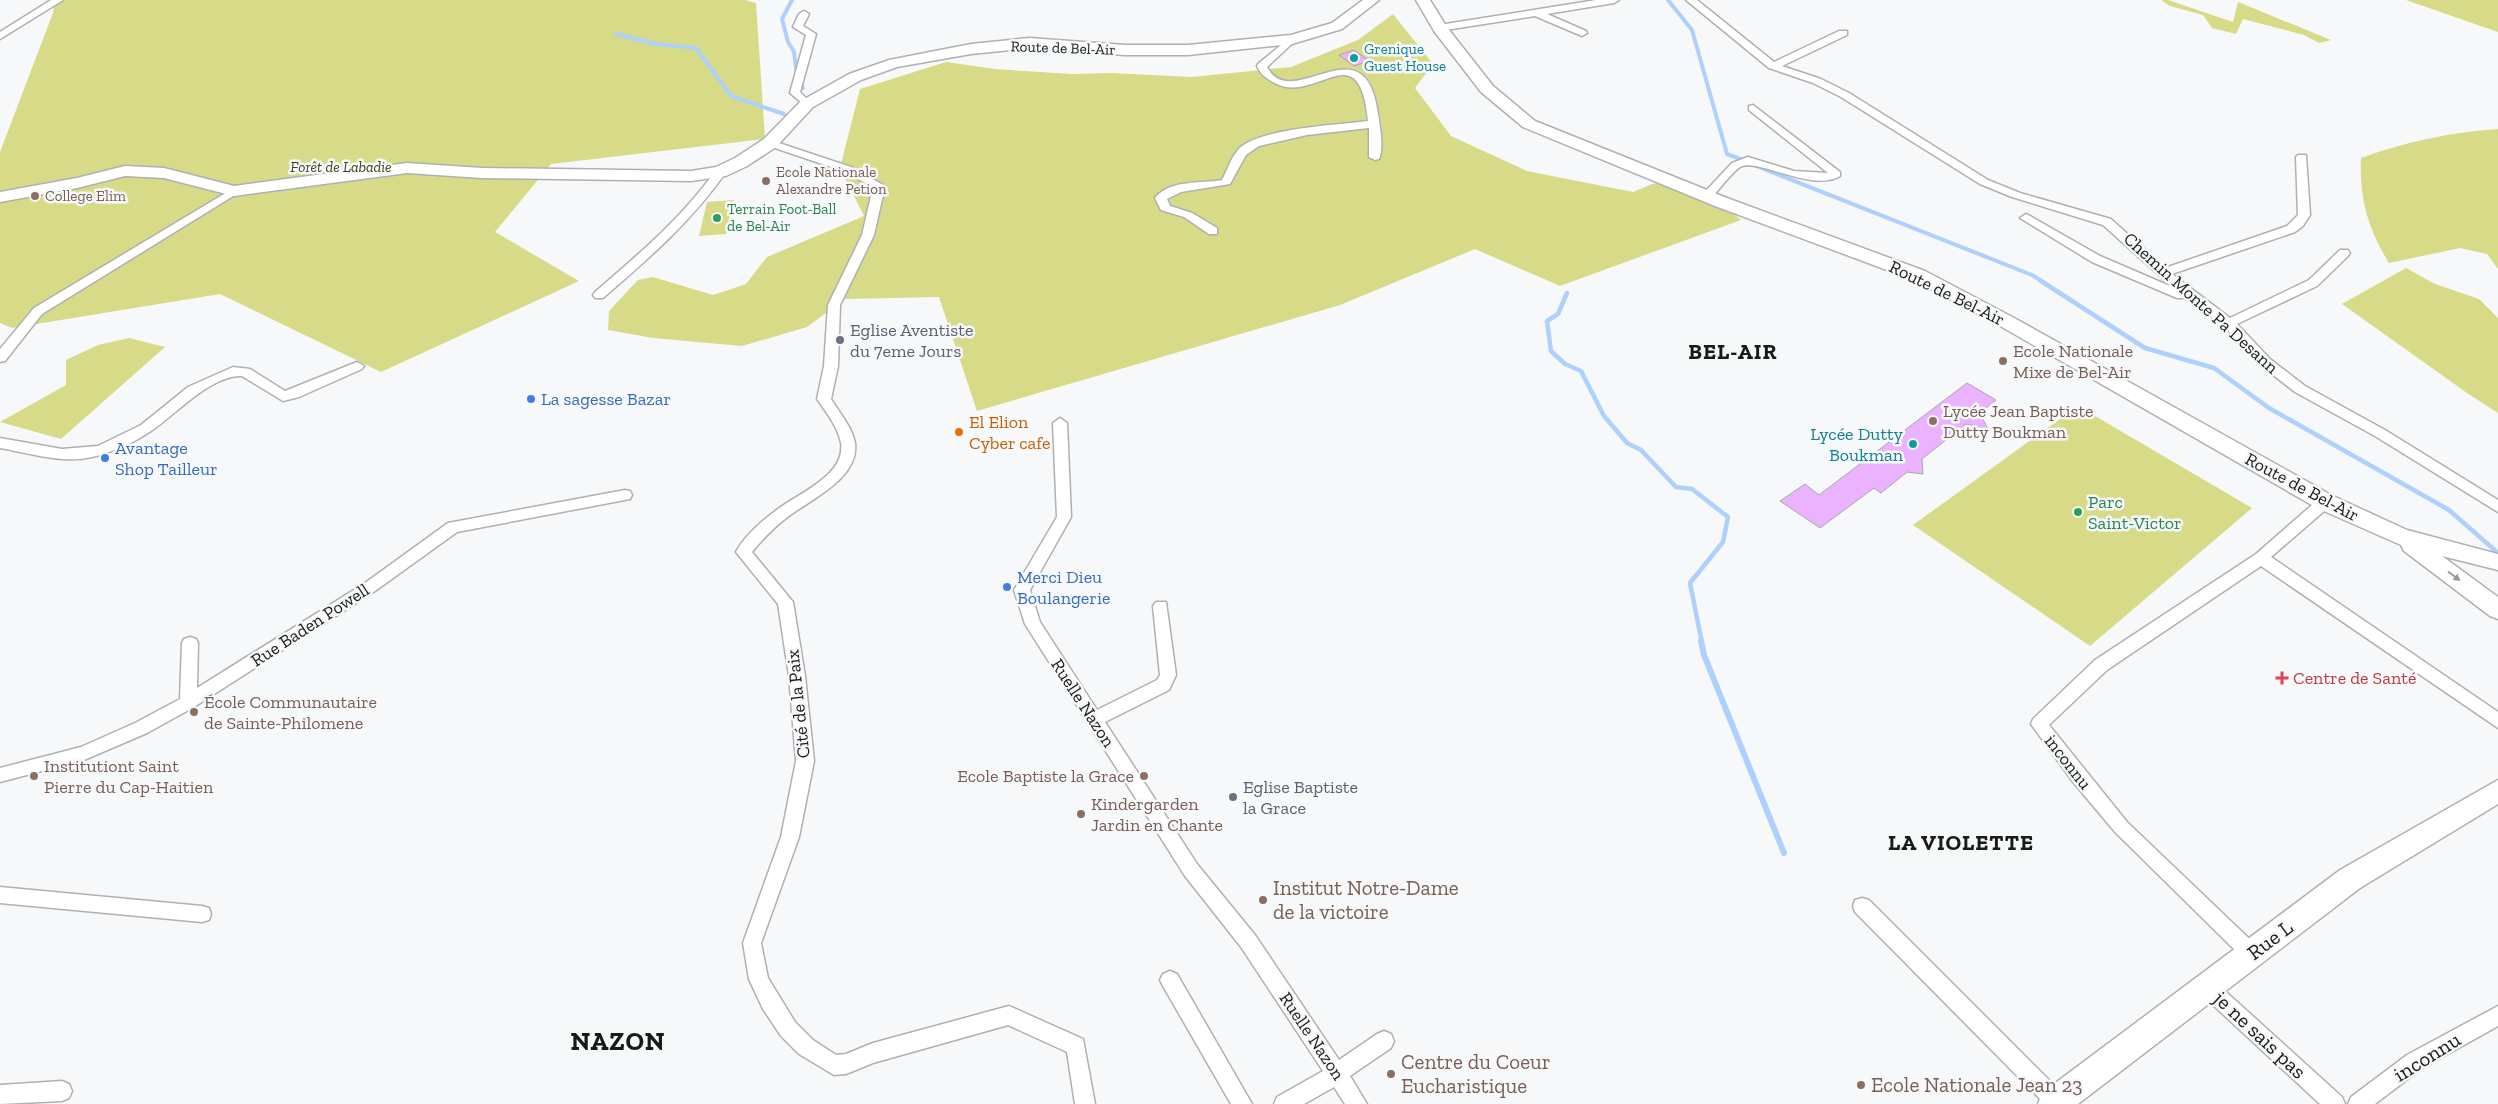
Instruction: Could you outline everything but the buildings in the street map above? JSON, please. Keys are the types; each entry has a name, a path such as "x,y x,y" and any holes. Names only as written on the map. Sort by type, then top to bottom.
{"street":[{"path":"0,36 58,0"},
{"name":"Route de Bel-Air","path":"234,191 407,168 482,173 691,176 720,172 755,154 770,143 796,118 807,104 874,69 971,49 1029,43 1124,50 1188,50 1292,39 1337,26 1372,0"},
{"name":"Route de Bel-Air","path":"1424,0 1439,28 1487,89 1529,124 1707,196 1918,275 2008,323 2325,502 2401,537 2498,562"},
{"path":"1439,28 1614,0"},
{"name":"Chemin Monte Pa Desann","path":"1691,0 1773,66 1817,81 1845,96 1984,182 2016,195 2107,222 2162,273 2202,305 2229,323 2265,362 2300,389 2380,433 2498,507"},
{"path":"1537,13 1582,33"},
{"path":"804,14 798,27 811,34 795,93 807,104"},
{"path":"1773,66 1843,34"},
{"path":"1292,39 1268,59 1262,66 1264,71 1278,81 1295,85 1340,71 1352,74 1366,86 1374,124 1375,158"},
{"path":"1707,196 1736,165 1745,161 1793,174 1831,176 1836,174 1753,108"},
{"path":"1213,231 1188,215 1165,208 1161,198 1170,190 1213,186 1226,182 1244,151 1259,143 1289,135 1374,124"},
{"name":"Cité de la Paix","path":"770,143 847,169 879,186 868,235 839,291 834,305 831,366 824,399 839,422 848,444 846,458 840,469 826,482 771,522 744,552 785,602 797,676 805,761 790,837 752,943 760,978 770,1002 788,1029 806,1047 834,1064 846,1064 873,1053 1009,1015 1076,1046 1085,1104"},
{"path":"2162,273 2291,229 2300,223 2304,215 2302,158"},
{"path":"0,197 77,183 125,171 164,173 234,191"},
{"path":"599,295 665,238 702,198 720,172"},
{"path":"0,358 38,311 234,191"},
{"path":"2026,218 2096,260 2202,305"},
{"path":"2229,323 2313,282 2344,253"},
{"path":"0,444 62,454 90,453 146,428 192,390 233,372 245,372 283,396 294,394 357,366"},
{"name":"Ruelle Nazon","path":"1060,423 1064,517 1022,590 1033,624 1191,870 1248,941 1338,1072 1357,1104"},
{"name":"Rue Baden Powell","path":"0,775 84,753 141,728 188,702 370,587 453,527 625,495"},
{"name":"inconnu","path":"2252,954 2121,827 2079,777 2039,724 2101,665 2261,558 2325,502"},
{"path":"2401,537 2498,610"},
{"path":"2261,558 2498,722"},
{"path":"1094,720 1163,685 1168,675 1161,606"},
{"path":"188,702 190,643"},
{"name":"Rue L","path":"2056,1103 2350,879 2498,792"},
{"path":"0,895 202,914"},
{"path":"1862,906 2056,1103"},
{"path":"1170,980 1242,1104"},
{"name":"je ne sais pas","path":"2207,987 2335,1104"},
{"name":"inconnu","path":"2358,1104 2414,1062 2498,1014"},
{"path":"1284,1104 1338,1072 1384,1041"},
{"path":"0,1095 62,1091"}],"green space":[{"name":"Forêt de Labadie","path":"55,0 745,0 756,3 765,139 551,164 495,232 579,281 381,372 220,294 12,328 0,323 0,152 53,13"},
{"path":"2161,0 2168,0 2233,22 2238,2 2331,40 2319,43 2304,35 2243,19 2236,34 2212,28 2203,15 2170,6"},
{"path":"2406,0 2498,0 2498,32"},
{"path":"1393,14 1433,64 1415,88 1451,136 1527,171 1633,192 1652,184 1673,181 1703,189 1741,220 1560,286 1475,249 1340,305 977,411 939,297 845,299 807,327 742,346 653,338 608,330 609,311 638,280 653,277 713,295 746,284 767,257 864,216 840,168 860,89 946,62 995,69 1071,74 1112,73 1191,77 1291,67 1358,40"},
{"path":"2498,129 2498,269 2487,254 2460,248 2389,263 2375,238 2366,213 2363,200 2361,158 2394,147 2428,139"},
{"name":"Terrain Foot-Ball de Bel-Air","path":"734,200 726,234 699,236 707,202"},
{"path":"2406,268 2435,284 2479,299 2498,318 2498,413 2342,304"},
{"path":"129,338 165,347 61,439 0,422 66,385 66,360 98,345"},
{"path":"2078,406 2252,508 2090,646 1913,525"}],"waterway":[{"path":"792,0 782,19 788,42 794,52 797,75 803,88"},
{"path":"1668,0 1692,30 1727,154 1746,161"},
{"path":"616,34 656,44 696,48 731,96 784,114"},
{"path":"1754,165 2032,275 2043,282"},
{"path":"2041,281 2145,348 2214,368 2269,408 2449,510 2498,553"},
{"path":"1567,293 1558,314 1547,321 1551,351 1565,364 1581,371 1604,416 1627,443 1641,450 1676,487 1692,489 1728,517 1723,542 1690,583 1702,643"},
{"path":"1701,641 1704,655 1784,853"}],"place":[{"name":"Grenique Guest House","path":"1354,58"},
{"name":"Ecole Nationale Alexandre Petion","path":"766,181"},
{"name":"College Elim","path":"35,196"},
{"name":"Terrain Foot-Ball de Bel-Air","path":"717,218"},
{"name":"Eglise Aventiste du 7eme Jours","path":"840,340"},
{"name":"Ecole Nationale Mixe de Bel-Air","path":"2003,361"},
{"name":"La sagesse Bazar","path":"531,399"},
{"name":"Lycée Jean Baptiste Dutty Boukman","path":"1933,421"},
{"name":"El Elion Cyber cafe","path":"959,432"},
{"name":"Lycée Dutty Boukman","path":"1913,444"},
{"name":"Avantage Shop Tailleur","path":"105,458"},
{"name":"Parc Saint-Victor","path":"2078,512"},
{"name":"Merci Dieu Boulangerie","path":"1007,587"},
{"name":"Centre de Santé","path":"2282,678"},
{"name":"École Communautaire de Sainte-Philomene","path":"194,712"},
{"name":"Institutiont Saint Pierre du Cap-Haitien","path":"34,776"},
{"name":"Ecole Baptiste la Grace","path":"1144,776"},
{"name":"Eglise Baptiste la Grace","path":"1233,797"},
{"name":"Kindergarden Jardin en Chante","path":"1081,814"},
{"name":"Institut Notre-Dame de la victoire","path":"1263,900"},
{"name":"Centre du Coeur Eucharistique","path":"1391,1074"},
{"name":"Ecole Nationale Jean 23","path":"1861,1085"}],"district":[{"name":"BEL-AIR","path":"1733,351"},
{"name":"LA VIOLETTE","path":"1961,842"},
{"name":"NAZON","path":"618,1041"}]}
